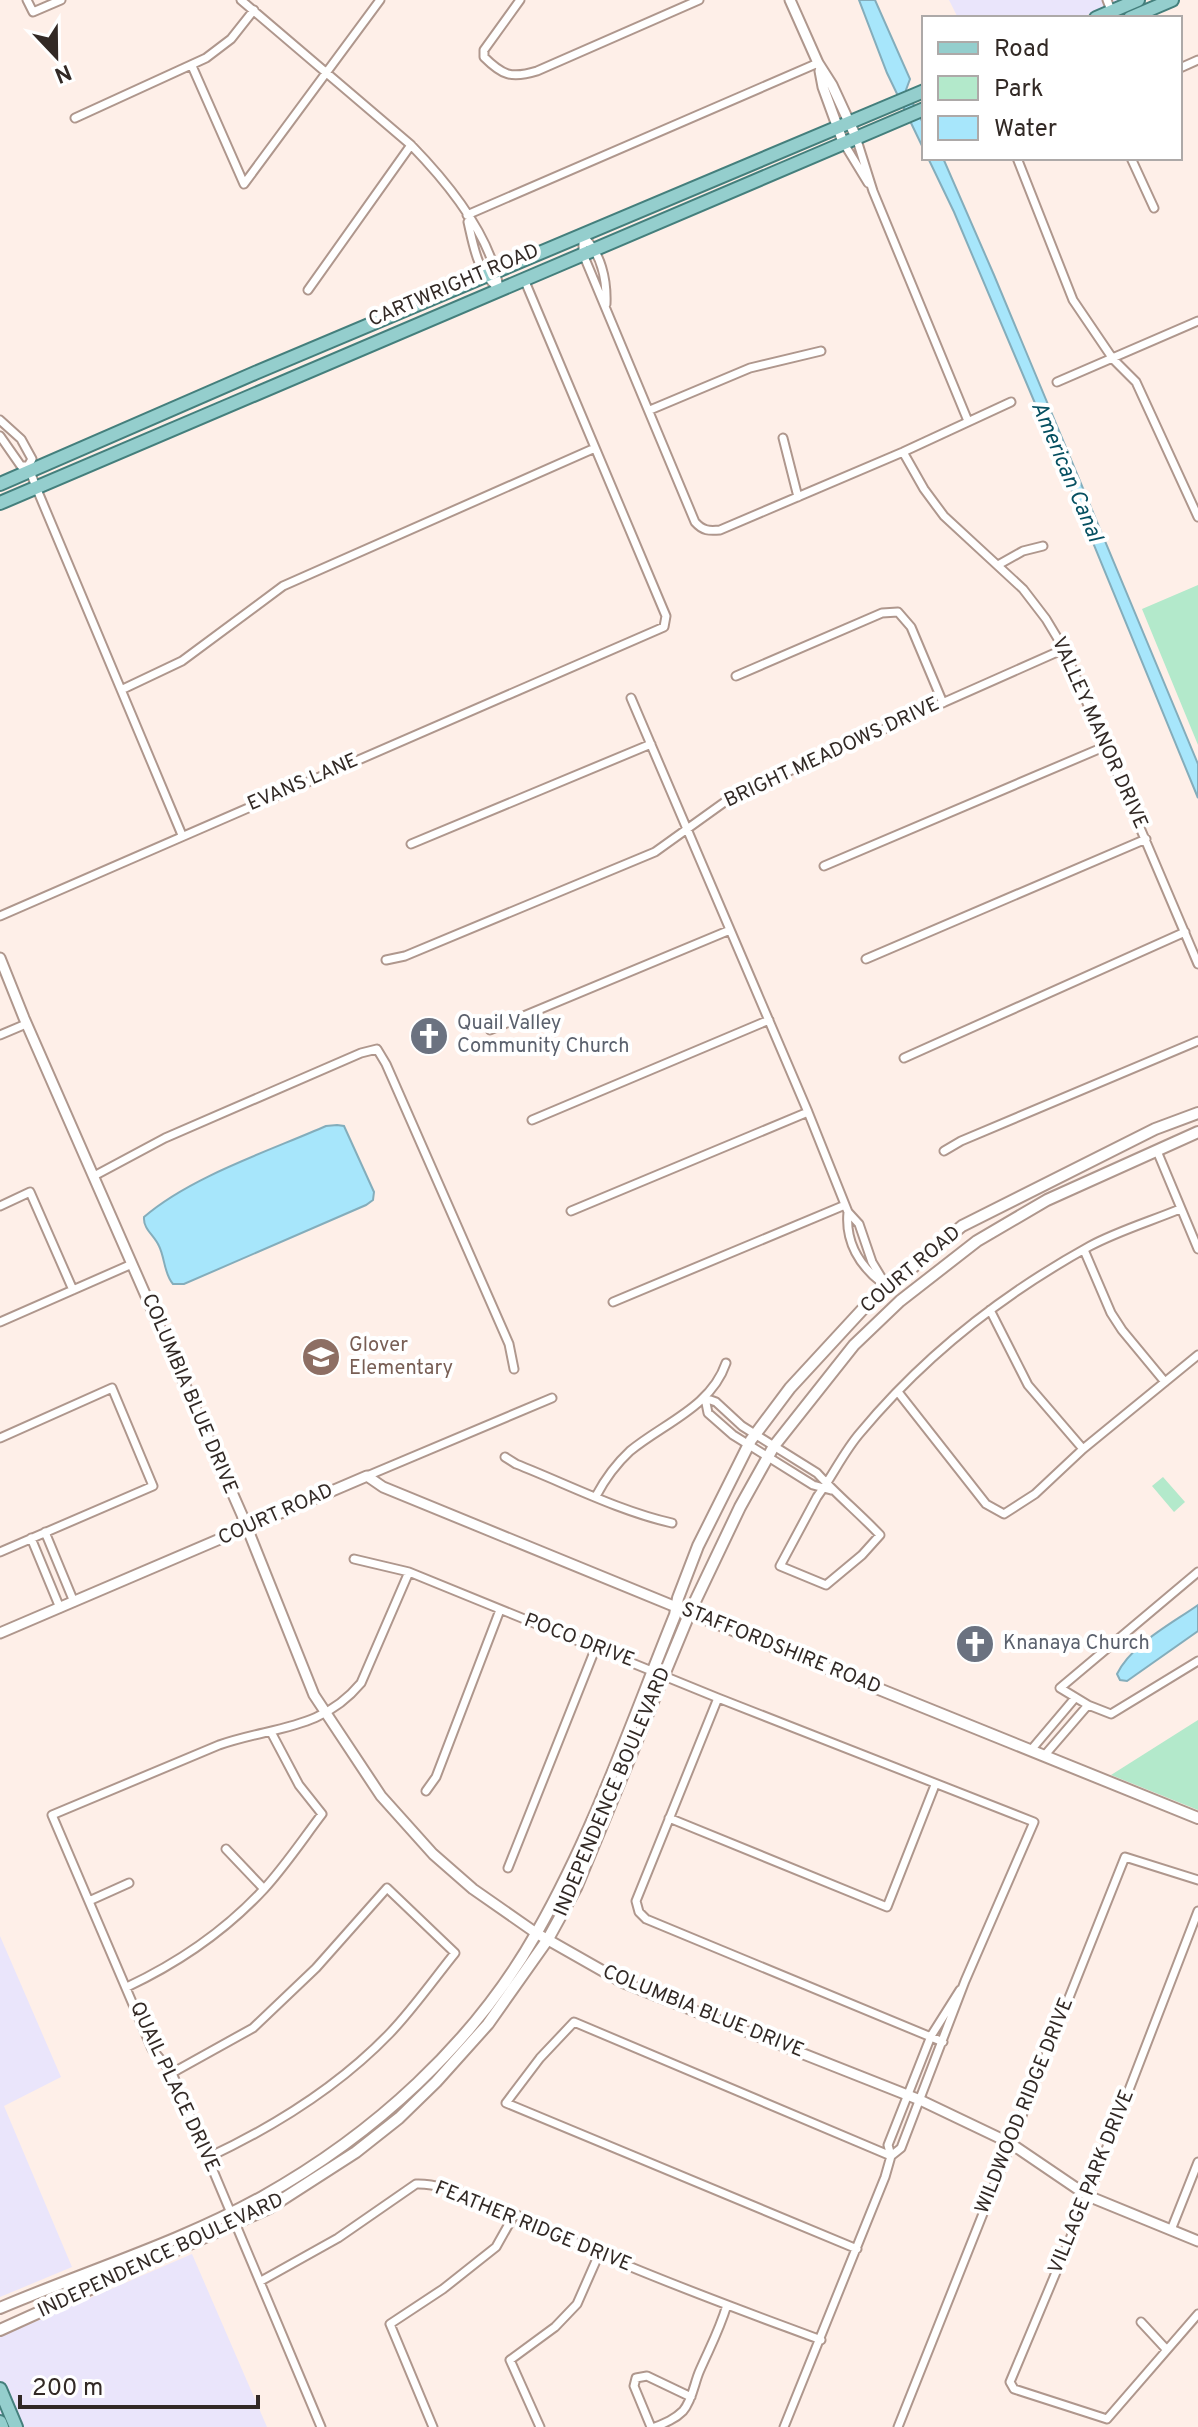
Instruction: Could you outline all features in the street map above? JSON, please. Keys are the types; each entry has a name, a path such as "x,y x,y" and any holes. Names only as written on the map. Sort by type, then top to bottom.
{"main road":[{"path":"1111,10 1138,0"},
{"path":"1135,16 1172,0"},
{"name":"CARTWRIGHT ROAD","path":"0,484 29,468 921,93"},
{"name":"CARTWRIGHT ROAD","path":"0,503 922,110"},
{"path":"719,178 725,192"},
{"path":"255,373 263,389"},
{"name":"COURT ROAD","path":"752,1440 790,1388 838,1334 887,1287 962,1226 1155,1129 1198,1113"},
{"name":"COURT ROAD","path":"767,1457 854,1345 900,1301 977,1241 1084,1182 1198,1132"},
{"path":"887,1287 900,1301"},
{"name":"INDEPENDENCE BOULEVARD","path":"0,2308 88,2275 231,2213 301,2173 389,2109 453,2047 497,1992 536,1933 570,1871 653,1670 698,1546 752,1440"},
{"name":"INDEPENDENCE BOULEVARD","path":"0,2330 97,2284 236,2225 308,2185 399,2118 462,2055 509,1997 548,1939 576,1888 690,1612 729,1528 767,1457"},
{"name":"STAFFORDSHIRE ROAD","path":"676,1607 1198,1818"},
{"path":"599,1801 610,1806"},
{"path":"453,2047 462,2055"},
{"path":"349,2141 356,2152"},
{"path":"88,2275 97,2284"},
{"path":"0,2389 16,2427"}],"street":[{"path":"27,0 33,12 61,0"},
{"path":"241,0 434,168 467,215 491,275"},
{"path":"192,66 244,184 380,0"},
{"path":"520,0 484,50 484,57 499,72 512,75 537,71 699,0"},
{"path":"790,0 818,63 851,122 873,191 968,421"},
{"path":"75,118 192,66 221,49 254,10"},
{"path":"818,63 823,87 843,142 873,191"},
{"path":"467,215 818,63"},
{"path":"308,290 411,145"},
{"path":"1018,160 1073,300 1113,359 1136,382 1198,517"},
{"path":"1132,160 1154,208"},
{"path":"467,215 473,246 499,289"},
{"path":"583,236 596,248 606,291 606,306"},
{"path":"583,236 583,254 700,528 720,530 1011,402"},
{"path":"123,689 182,661 294,580 595,448 523,278"},
{"path":"1057,382 1198,321"},
{"path":"650,410 750,368 821,351"},
{"path":"0,420 21,439 32,459 29,468 36,487 182,835"},
{"path":"0,436 21,466 29,468"},
{"path":"783,438 798,497"},
{"name":"EVANS LANE","path":"0,916 664,627 666,616 595,448"},
{"name":"VALLEY MANOR DRIVE","path":"903,452 944,516 1023,589 1064,649 1198,964"},
{"path":"998,565 1023,551 1043,546"},
{"path":"736,676 882,613 898,612 911,627 943,703"},
{"name":"BRIGHT MEADOWS DRIVE","path":"386,960 405,956 655,852 733,796 1064,649"},
{"path":"631,698 847,1208 859,1224 872,1262 887,1287"},
{"path":"411,844 651,744"},
{"path":"824,866 1106,746"},
{"path":"866,959 1146,839"},
{"path":"490,1030 730,930"},
{"path":"904,1058 1185,932"},
{"name":"COLUMBIA BLUE DRIVE","path":"0,958 246,1528 296,1656 325,1715 381,1796 433,1854 473,1889 536,1933 624,1983 920,2100 1010,2143 1088,2196 1198,2241"},
{"path":"532,1120 769,1020"},
{"path":"0,1035 26,1024"},
{"path":"944,1151 961,1141 1198,1041"},
{"path":"94,1176 176,1133 361,1053 377,1049 509,1344 514,1369"},
{"path":"571,1211 808,1112"},
{"path":"1157,1151 1198,1249"},
{"path":"0,1206 30,1192 73,1290"},
{"path":"847,1208 846,1228 861,1264 887,1287"},
{"path":"613,1302 847,1208"},
{"path":"705,1398 708,1413 733,1435 774,1446 817,1473 827,1487 856,1510 880,1535 862,1555 826,1585 780,1566 800,1526 827,1487 858,1435 898,1392 932,1356 990,1310 1084,1250 1180,1209"},
{"path":"1084,1250 1116,1321 1165,1382"},
{"path":"0,1322 132,1264"},
{"path":"990,1310 1028,1385 1083,1449"},
{"path":"898,1392 986,1504 1004,1514 1035,1494 1083,1449 1198,1355"},
{"path":"596,1496 619,1462 631,1451 705,1398 717,1383 726,1363"},
{"path":"0,1438 112,1388 153,1486 0,1552"},
{"name":"COURT ROAD","path":"0,1633 552,1398"},
{"path":"705,1398 716,1402 742,1426 767,1457 813,1485 827,1487"},
{"path":"505,1457 596,1496 672,1523"},
{"name":"STAFFORDSHIRE ROAD","path":"367,1476 383,1487 676,1607"},
{"path":"45,1532 74,1602"},
{"path":"31,1538 60,1608"},
{"name":"POCO DRIVE","path":"354,1559 409,1572 935,1785 1034,1822 965,1981"},
{"path":"127,1987 158,1973 188,1954 264,1889 322,1814 299,1785 271,1732 325,1715 350,1697 361,1683 409,1572"},
{"path":"1198,1572 1060,1688 1088,1705 1111,1714 1198,1661"},
{"path":"426,1791 436,1777 500,1610"},
{"path":"508,1868 596,1647"},
{"path":"718,1698 636,1901 639,1912 646,1919 943,2042"},
{"path":"1031,1750 1075,1698"},
{"path":"1044,1756 1088,1705"},
{"name":"QUAIL PLACE DRIVE","path":"271,1732 219,1745 52,1815 152,2049 172,2073 209,2157 321,2427"},
{"path":"669,1818 887,1907 935,1785"},
{"path":"226,1849 264,1889"},
{"name":"WILDWOOD RIDGE DRIVE","path":"898,2427 1125,1857 1198,1880"},
{"path":"89,1901 129,1883"},
{"path":"172,2073 253,2028 316,1968 387,1888 455,1953 389,2033 318,2096 248,2139 209,2157"},
{"name":"VILLAGE PARK DRIVE","path":"1166,2349 1107,2419 1014,2389 1010,2382 1088,2196 1198,1911"},
{"path":"891,2156 888,2145 931,2036 965,1981"},
{"path":"784,2427 857,2249 891,2156 901,2148 965,1981"},
{"path":"857,2249 506,2103 540,2058 574,2022 891,2156"},
{"path":"1171,2230 1198,2162"},
{"name":"FEATHER RIDGE DRIVE","path":"261,2281 338,2238 416,2184 431,2184 514,2215 599,2254 821,2340"},
{"path":"433,2427 390,2324 443,2289 496,2247 514,2215"},
{"path":"540,2427 510,2360 555,2327 577,2304 599,2254"},
{"path":"691,2397 647,2376 636,2378 634,2386 653,2427 669,2422 683,2411 691,2397 699,2371 717,2338 727,2305"},
{"path":"1141,2322 1166,2349 1198,2314"}],"shaded area":[{"path":"949,0 1121,0 1085,16 957,16"},
{"path":"0,1936 61,2077 4,2106 72,2267 0,2297"},
{"path":"192,2254 267,2427 0,2427 0,2337"}],"green space":[{"path":"1198,585 1198,745 1142,609"},
{"path":"1163,1477 1185,1502 1174,1512 1152,1486"},
{"path":"1198,1720 1198,1810 1111,1775"}],"water":[{"path":"859,0 875,0 910,79 906,90 922,121 922,146 887,73"},
{"name":"American Canal","path":"929,160 944,160 994,275 1198,764 1198,798 1059,460"},
{"path":"326,1126 344,1126 374,1192 373,1200 184,1284 173,1284 144,1217 207,1177"},
{"path":"1198,1605 1198,1631 1127,1681 1120,1680 1117,1674 1132,1653"}],"place":[{"name":"Quail Valley Community Church","path":"429,1036"},
{"name":"Glover Elementary","path":"321,1357"},
{"name":"Knanaya Church","path":"975,1644"}]}
